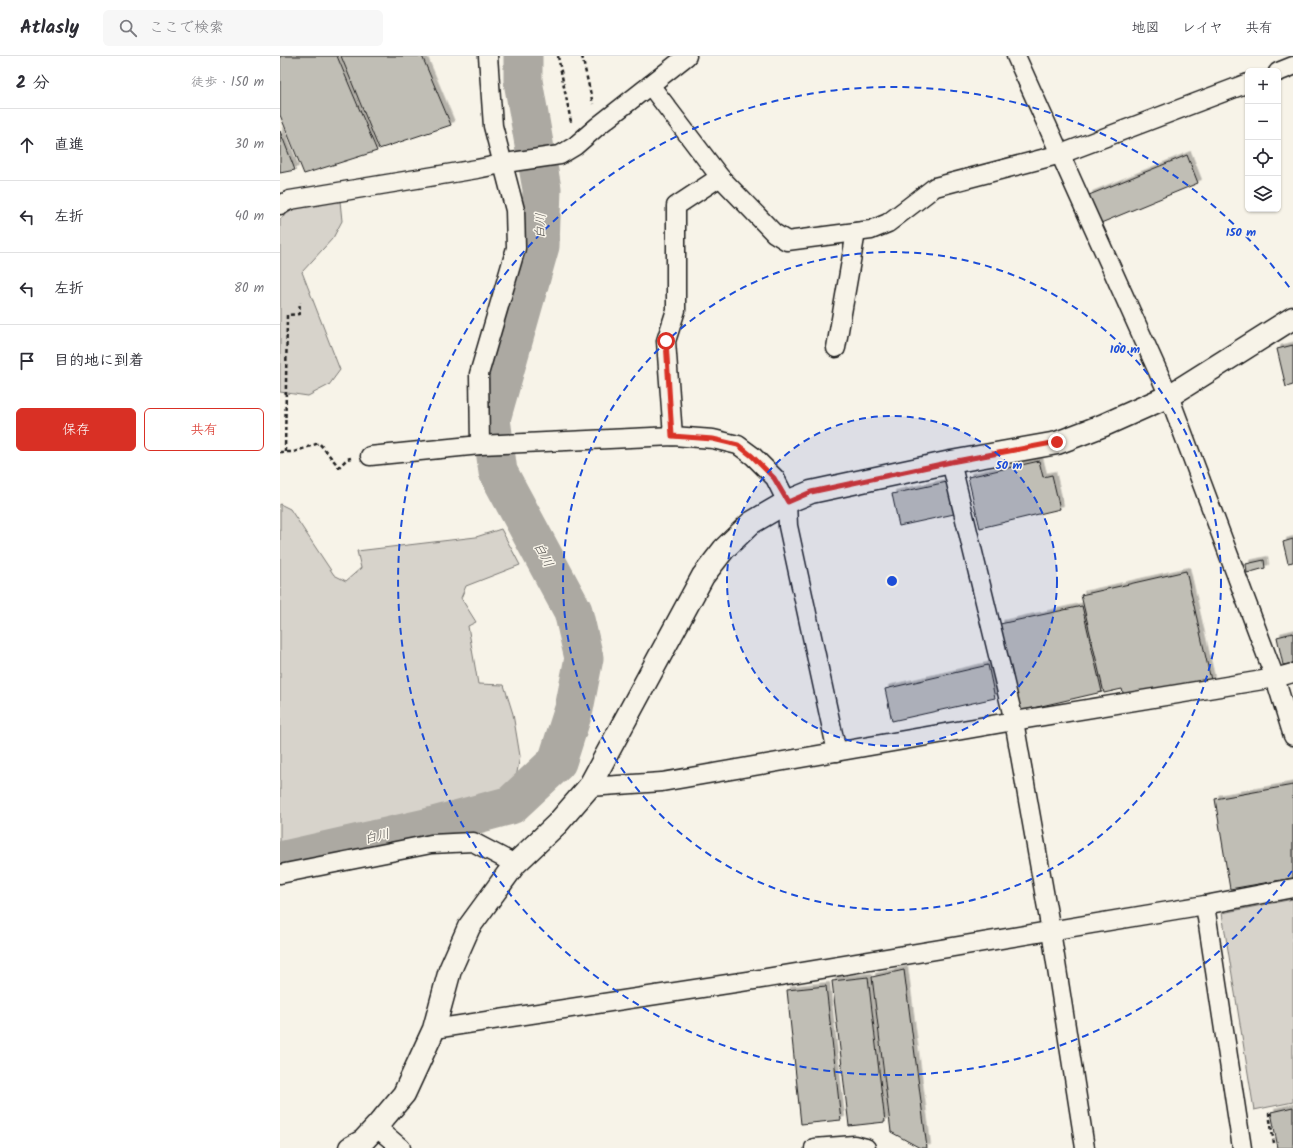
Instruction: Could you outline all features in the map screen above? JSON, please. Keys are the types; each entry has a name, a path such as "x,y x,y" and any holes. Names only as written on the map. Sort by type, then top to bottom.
{"street":[{"path":"480,445 479,374 516,248 515,210 507,163 492,126 488,56"},
{"path":"280,205 290,200 560,155 575,146 686,56"},
{"path":"1016,56 1169,396 1275,678 1293,736"},
{"path":"1281,71 1293,66"},
{"path":"650,85 720,177 774,233 787,241 871,230 888,223 935,187 1061,154 1245,84"},
{"path":"672,436 666,341 676,310 676,206 720,177"},
{"path":"836,348 856,232"},
{"path":"350,1148 363,1141 404,1094 434,1028 450,970 469,927 516,864 556,824 589,786 702,576 724,549 751,523 788,502 811,492 951,462 1057,442 1104,425 1169,396 1293,318"},
{"path":"370,456 480,445 672,436 713,439 738,445 752,456 774,478 788,502 788,526 837,752"},
{"path":"951,462 1014,721 1085,1148"},
{"path":"589,786 662,782 1014,721 1275,678 1293,673"},
{"path":"280,874 431,844 473,842 516,864"},
{"path":"434,1028 767,978 1205,905 1293,888"},
{"path":"1205,905 1242,1148"},
{"path":"376,1127 401,1148"},
{"path":"814,1148 854,1145 866,1148"}],"path":[{"path":"558,56 575,146"},
{"path":"582,56 598,126"},
{"path":"285,452 288,315 300,314 300,302"},
{"path":"280,452 294,452 319,443 339,467"},
{"path":"1271,1114 1268,1114 1274,1143"}],"shaded area":[{"path":"340,201 342,221 333,238 302,272 340,370 329,385 308,396 280,392 280,219 295,208"},
{"path":"280,504 290,509 334,575 346,581 361,568 357,551 476,537 501,529 520,565 466,586 461,598 476,622 468,626 478,684 504,685 513,714 520,756 516,778 506,793 491,800 403,825 280,855"},
{"path":"1293,899 1293,1102 1254,1110 1222,913"}],"building":[{"path":"280,56 337,56 377,151 304,174 280,115"},
{"path":"341,56 422,56 451,125 379,149"},
{"path":"280,131 295,170 280,173"},
{"path":"1187,155 1198,183 1101,223 1089,195"},
{"path":"1293,345 1293,385 1286,387 1277,349"},
{"path":"1039,461 1043,477 1052,475 1060,509 980,528 968,477"},
{"path":"947,482 954,514 899,526 892,494"},
{"path":"1293,539 1293,562 1288,563 1283,542"},
{"path":"1264,560 1265,568 1247,573 1246,564"},
{"path":"1186,571 1211,680 1125,700 1122,689 1104,693 1081,595"},
{"path":"1082,606 1102,692 1020,711 1000,624"},
{"path":"1293,633 1293,663 1283,665 1277,637"},
{"path":"988,665 995,698 892,721 885,689"},
{"path":"1293,785 1293,878 1230,889 1215,799"},
{"path":"904,970 927,1148 920,1148 891,1132 872,977"},
{"path":"868,977 885,1122 849,1126 832,981"},
{"path":"826,986 841,1120 801,1124 787,990"},
{"path":"1293,1107 1293,1148 1278,1148 1271,1112"}],"waterway":[{"name":"白川","path":"280,861 426,828 511,805 557,762 574,709 584,658 573,611 498,472 491,419 540,246 542,189 523,81 523,56"}],"route":[{"path":"666,341 672,436 713,439 738,445 752,456 774,478 788,502 811,492 951,462 1057,442"}]}
